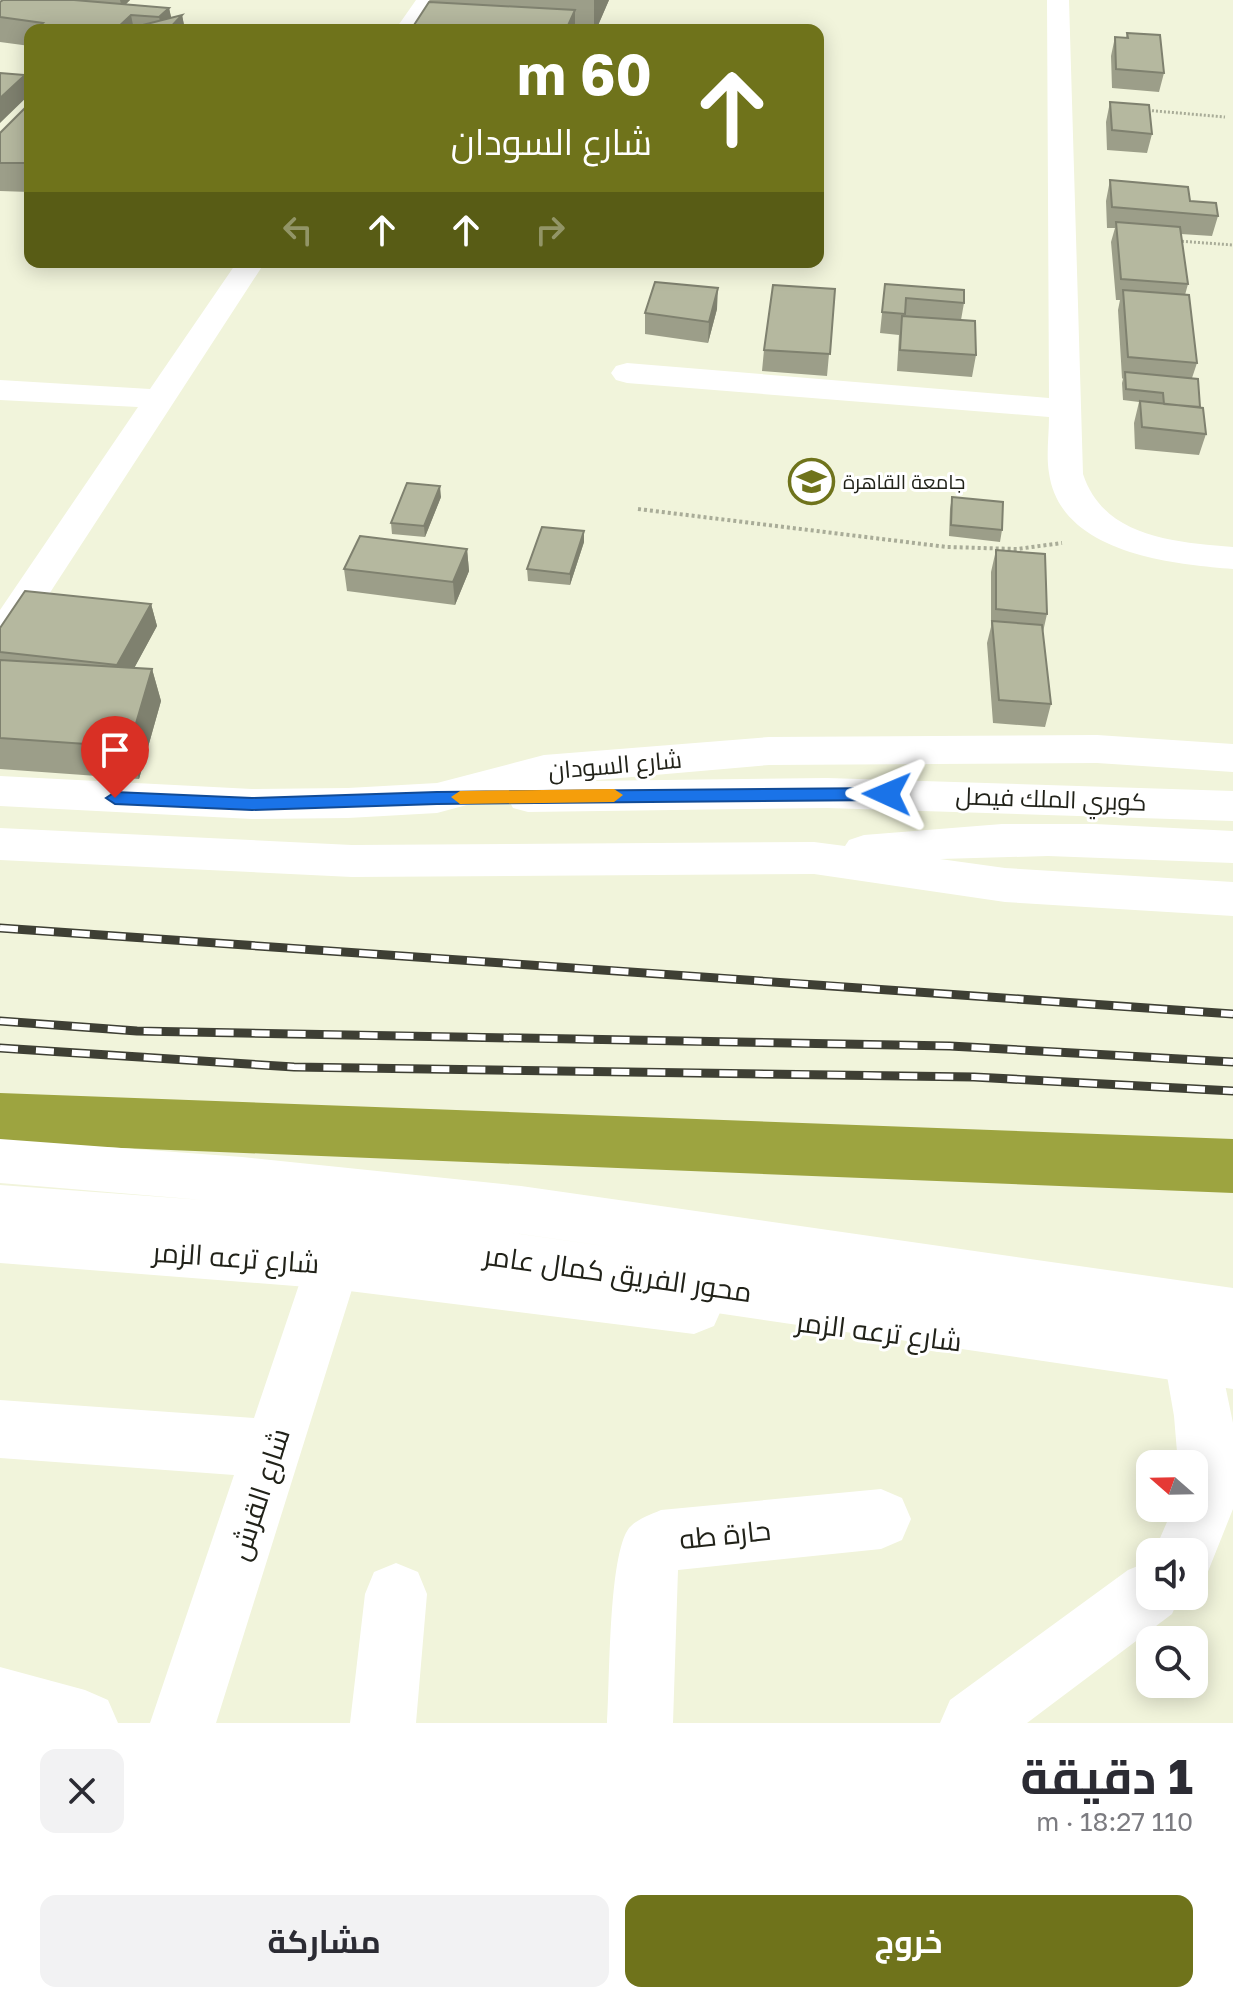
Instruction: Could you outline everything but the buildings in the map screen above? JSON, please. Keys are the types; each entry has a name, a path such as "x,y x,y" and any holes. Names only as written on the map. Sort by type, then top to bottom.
{"main road":[{"path":"411,24 427,0"},
{"path":"1058,0 1066,474 1077,503 1109,530 1155,548 1233,558"},
{"path":"0,639 247,268"},
{"path":"627,373 1065,409"},
{"path":"0,390 160,399"},
{"name":"شارع السودان","path":"0,791 252,804 437,798 544,770 769,751 1097,749 1233,758"},
{"name":"كوبري الملك فيصل","path":"437,798 827,793 1233,806"},
{"name":"كوبري الملك فيصل","path":"814,858 943,842 1064,841 1233,847"},
{"path":"0,844 352,861 814,858 1005,885 1233,899"},
{"name":"محور الفريق كمال عامر","path":"0,1161 242,1180 521,1210 1233,1314"},
{"name":"محور الفريق كمال عامر","path":"0,1208 235,1226 513,1258 1220,1368"},
{"name":"شارع ترعه الزمر","path":"0,1239 333,1264 1220,1368"},
{"name":"شارع القرش","path":"183,1723 333,1264"},
{"path":"1207,1527 1209,1463 1220,1368"},
{"path":"0,1429 274,1449"},
{"name":"حارة طه","path":"640,1723 648,1558 655,1545 661,1541 881,1519"},
{"path":"383,1723 396,1594"},
{"path":"973,1723 1136,1602"},
{"path":"0,1700 85,1723"}],"path":[{"path":"1059,103 1225,117"},
{"path":"1171,241 1233,245"},
{"path":"638,509 982,549 1050,546 1109,530"}],"waterway":[{"path":"0,1118 1233,1166"}],"railway":[{"path":"0,928 1233,1014"},
{"path":"0,1021 137,1031 950,1046 1233,1062"},
{"path":"0,1048 294,1067 974,1077 1233,1091"}],"slow traffic":[{"path":"460,797 614,795"}],"place":[{"name":"جامعة القاهرة","path":"812,481"}],"route":[{"path":"115,798 252,804 437,798 887,794"}]}
